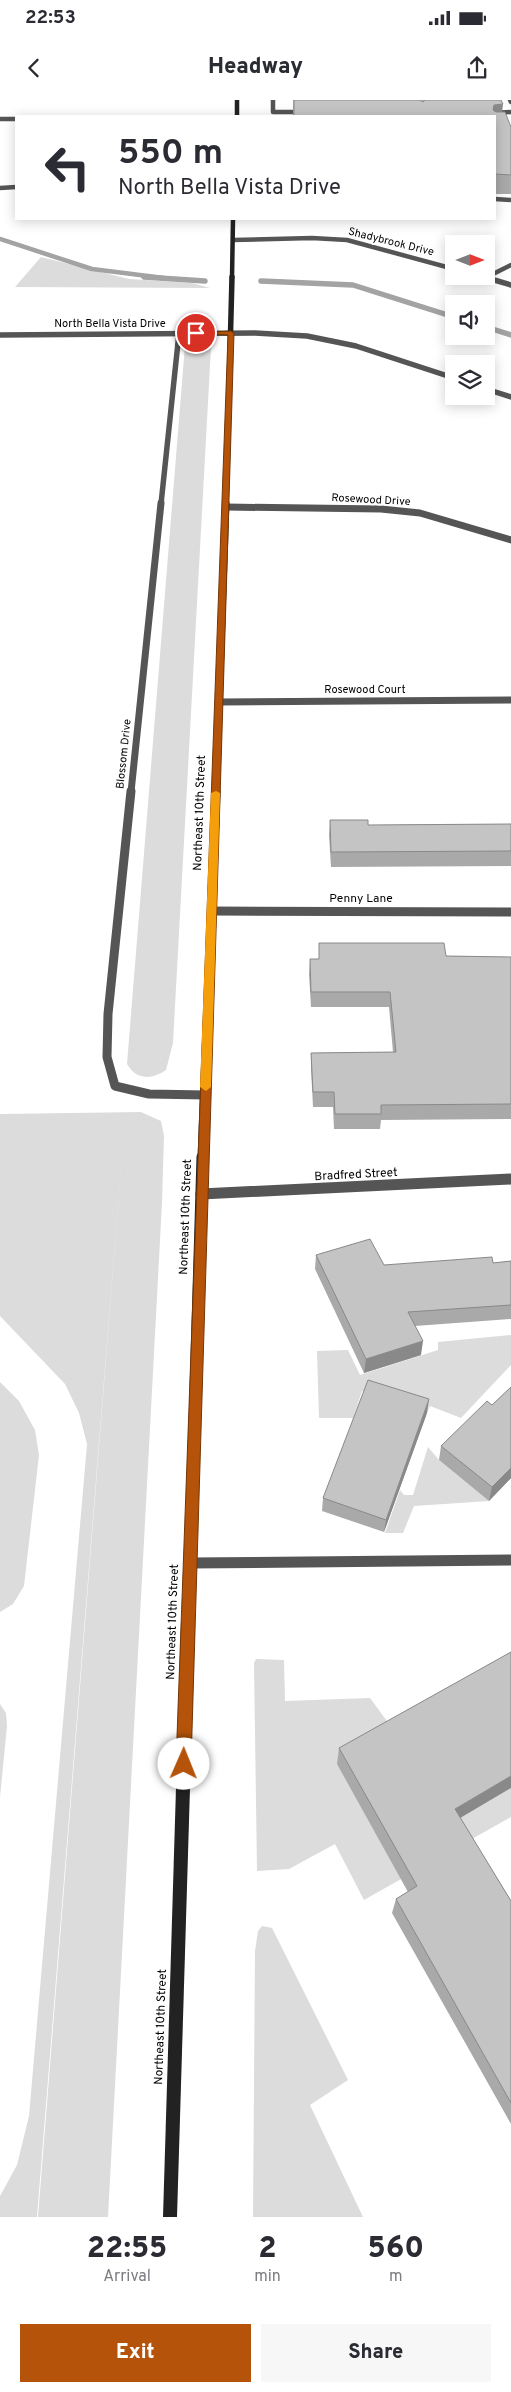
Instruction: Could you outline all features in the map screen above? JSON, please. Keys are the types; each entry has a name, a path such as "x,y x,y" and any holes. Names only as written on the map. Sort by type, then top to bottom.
{"main road":[{"path":"236,115 237,100"},
{"name":"Northeast 10th Street","path":"170,2217 189,1563 226,507 234,220"}],"street":[{"path":"273,100 273,112 312,112"},
{"path":"483,112 511,112"},
{"path":"0,119 15,119"},
{"path":"0,188 15,187"},
{"path":"496,200 511,200"},
{"name":"Shadybrook Drive","path":"233,240 312,238 347,240 445,267"},
{"path":"495,272 511,265"},
{"path":"495,280 511,285"},
{"name":"Blossom Drive","path":"179,333 108,1014 107,1057 115,1086 142,1094 206,1095"},
{"name":"North Bella Vista Drive","path":"0,335 280,334 331,339 445,375"},
{"path":"495,392 511,397"},
{"name":"Rosewood Drive","path":"226,507 381,509 420,513 511,540"},
{"name":"Rosewood Court","path":"219,702 511,700"},
{"name":"Penny Lane","path":"212,911 511,912"},
{"name":"Bradfred Street","path":"202,1194 251,1193 511,1178"},
{"path":"189,1563 511,1560"}],"shaded area":[{"path":"41,257 129,279 192,283 210,288 15,287"},
{"path":"197,341 206,343 211,347 173,1043 166,1070 155,1076 145,1077 135,1073 127,1064 185,345"},
{"path":"141,1112 161,1121 164,1136 162,1203 108,2217 38,2217 125,1118 37,2217 0,2217 0,2196 17,2165 29,2116 87,1444 79,1413 65,1384 0,1316 0,1114"},
{"path":"511,1335 511,1365 461,1418 430,1406 427,1413 362,1391 353,1418 319,1418 317,1351 348,1350 360,1375 438,1350 438,1342"},
{"path":"0,1382 19,1401 35,1430 39,1455 24,1586 13,1604 0,1612"},
{"path":"428,1447 439,1460 489,1501 414,1506 403,1533 385,1533 400,1490 404,1495 413,1495"},
{"path":"256,1659 284,1660 285,1701 370,1698 395,1732 511,1788 511,1817 364,1900 335,1844 289,1869 257,1871 254,1663"},
{"path":"0,1704 6,1713 7,1726 0,1797"},
{"path":"262,1926 272,1928 348,2080 310,2105 363,2217 253,2217 255,1951 258,1931"}],"building":[{"path":"294,100 420,100 423,102 425,100 501,100 503,104 494,105 493,110 505,112 511,127 511,175 496,174 496,115 294,115"},
{"path":"330,820 368,820 368,825 511,824 511,851 331,852"},
{"path":"319,943 444,943 446,956 511,957 511,1104 381,1105 381,1114 335,1114 334,1092 313,1092 311,1053 396,1052 390,992 311,992 310,959 319,959"},
{"path":"370,1239 384,1265 492,1257 493,1263 511,1261 511,1305 408,1312 423,1341 366,1359 316,1255"},
{"path":"368,1380 429,1399 386,1520 323,1498"},
{"path":"511,1387 511,1468 492,1487 441,1446 487,1401 492,1405"},
{"path":"511,1652 511,1776 455,1809 511,1901 511,2103 396,1899 417,1886 339,1748"}],"waterway":[{"path":"0,239 92,269 164,278"},
{"path":"144,277 205,281"},
{"path":"261,281 353,285 445,314"},
{"path":"495,330 511,335"}],"slow traffic":[{"path":"206,1087 216,793"}],"route":[{"path":"184,1764 231,333 196,333"}]}
